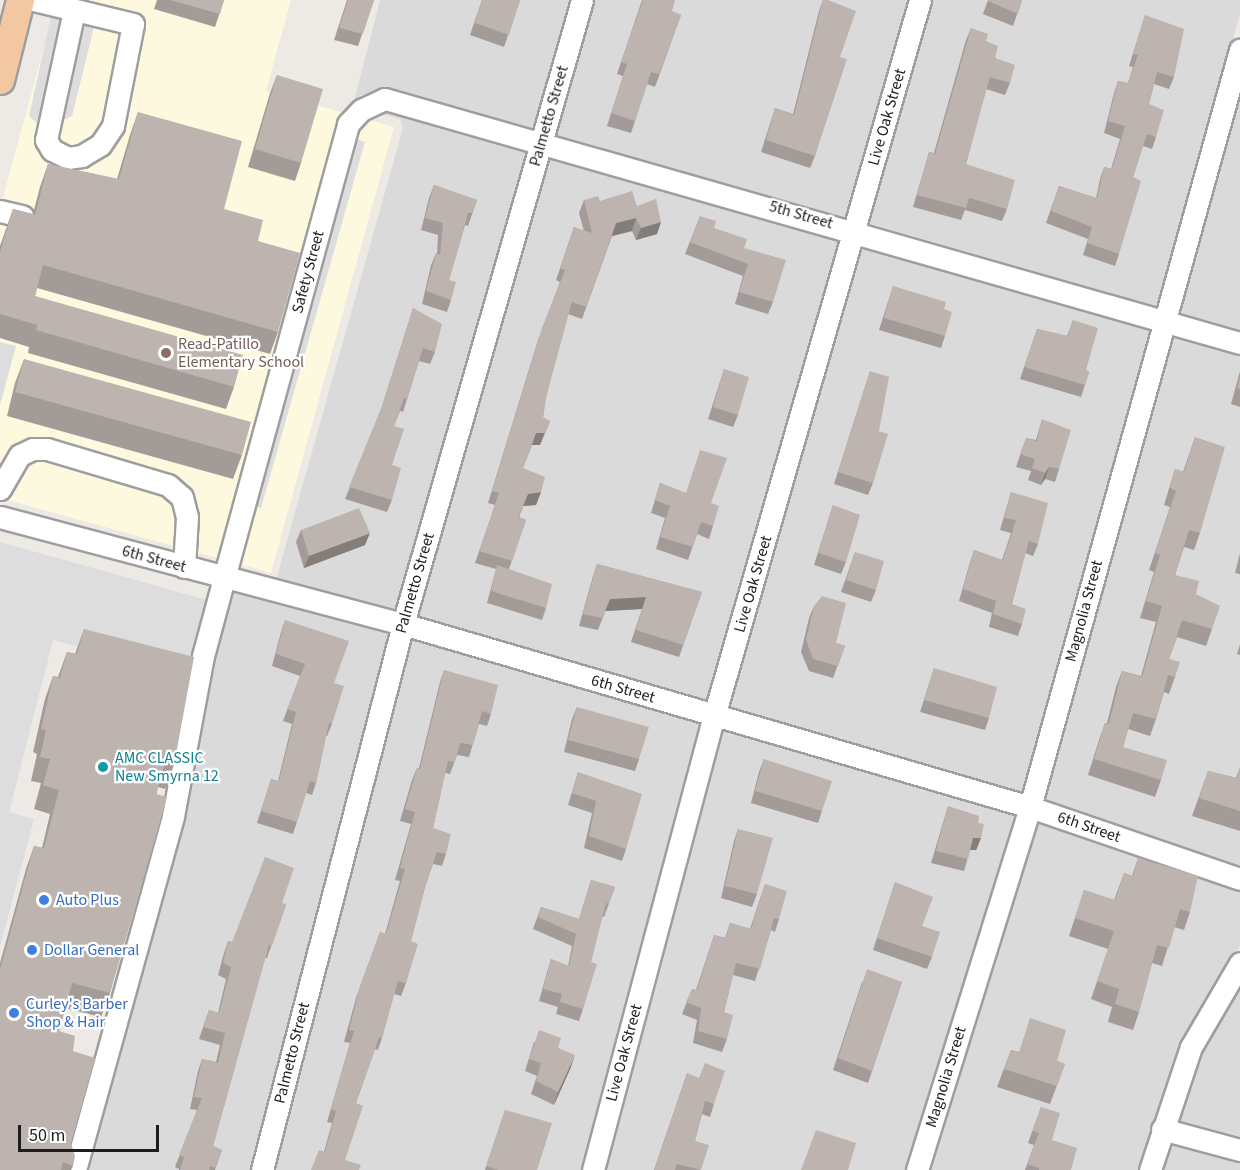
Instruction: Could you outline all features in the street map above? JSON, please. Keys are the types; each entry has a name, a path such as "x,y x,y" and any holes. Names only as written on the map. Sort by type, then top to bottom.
{"main road":[{"path":"0,80 20,0"}],"street":[{"path":"34,0 133,24 112,126 100,145 82,156 68,158 52,150 46,140 74,10"},
{"name":"Palmetto Street","path":"262,1170 403,624 582,0"},
{"name":"Live Oak Street","path":"593,1170 714,716 856,231 920,0"},
{"name":"Magnolia Street","path":"917,1170 1030,807 1240,50"},
{"name":"5th Street","path":"361,110 385,99 856,231 1240,343"},
{"name":"Safety Street","path":"75,1170 173,816 203,656 224,578 348,124 361,110"},
{"path":"0,211 22,216"},
{"path":"0,489 20,455 33,449 47,449 168,484 182,497 187,517 184,567"},
{"name":"6th Street","path":"0,518 403,624 1030,807 1240,879"},
{"path":"1150,1170 1191,1047 1240,963"},
{"path":"1162,1130 1240,1150"}],"shaded area":[{"name":"Read-Patillo Elementary School","path":"57,0 291,0 266,91 394,127 271,573 0,498 0,208"},
{"path":"380,0 572,0 534,129 388,89 361,95 354,102"},
{"path":"592,0 910,0 849,218 553,135"},
{"path":"930,0 1240,0 1240,14 1157,307 868,223"},
{"path":"51,16 94,27 72,116 56,124 40,126 29,116"},
{"path":"1240,86 1240,331 1176,313"},
{"path":"384,110 528,150 397,611 276,580 403,128 400,119 379,113"},
{"path":"351,137 365,142 261,508 247,503"},
{"path":"547,156 843,239 708,703 416,617"},
{"path":"862,244 1151,328 1023,794 727,709"},
{"path":"1170,334 1240,354 1240,867 1042,799"},
{"path":"0,342 16,346 0,405"},
{"path":"0,542 207,600 191,677 53,640 9,812 34,819 0,947"},
{"path":"232,591 391,632 252,1170 75,1170"},
{"path":"410,637 702,724 583,1170 272,1170"},
{"path":"721,730 1017,814 907,1170 603,1170"},
{"path":"1036,820 1240,890 1240,946 1210,990 1182,1044 1139,1170 928,1170"},
{"path":"1240,981 1240,1139 1175,1122 1200,1050"},
{"path":"1168,1142 1240,1161 1240,1170 1160,1170"}],"building":[{"path":"170,0 224,0 220,14"},
{"path":"348,0 374,0 363,34 339,28"},
{"path":"482,0 520,0 509,35 475,23"},
{"path":"643,0 675,0 672,11 681,15 659,74 651,72 635,121 611,113 627,64 621,62"},
{"path":"823,0 856,11 840,57 847,59 815,156 766,140 775,108 794,115"},
{"path":"988,0 1022,0 1018,14"},
{"path":"1145,15 1184,29 1174,77 1157,72 1149,104 1164,110 1156,137 1147,134 1133,177 1141,181 1119,254 1087,243 1092,227 1051,211 1059,186 1097,198 1104,167 1112,169 1125,126 1108,121 1118,81 1128,83 1138,55 1133,54"},
{"path":"971,28 988,34 986,41 998,46 995,58 1015,65 1010,83 990,77 966,164 1015,180 1007,209 969,198 966,208 917,195 929,152 935,154"},
{"path":"277,75 323,89 301,163 255,149"},
{"path":"138,112 242,141 224,209 263,220 258,241 300,253 278,332 43,265 35,296 243,355 234,387 36,330 37,325 0,314 0,252 13,209 35,215 48,164 119,179"},
{"path":"434,185 477,200 472,213 468,213 449,280 456,282 451,300 426,291 436,253 440,255 443,223 425,218"},
{"path":"632,191 637,206 656,199 661,222 641,228 636,218 616,223 586,307 572,302 546,397 543,417 550,421 545,433 536,433 523,468 545,477 541,492 528,494 518,517 526,520 512,561 479,551 499,493 492,491 542,328 565,270 560,268 574,227 592,233 584,200 598,196 600,201"},
{"path":"700,216 716,221 714,228 747,239 744,248 786,260 773,302 739,292 748,264 690,242"},
{"path":"893,286 946,302 944,309 952,312 945,336 884,318"},
{"path":"413,308 442,324 435,352 423,348 407,399 404,398 394,426 404,429 392,465 401,468 392,500 349,487 382,406"},
{"path":"1073,320 1098,328 1086,370 1089,372 1085,385 1024,367 1037,329 1068,336"},
{"path":"24,359 251,422 242,455 15,392"},
{"path":"724,369 749,377 738,415 713,407"},
{"path":"870,371 889,377 879,431 888,434 873,483 838,472"},
{"path":"1042,419 1071,430 1059,469 1049,467 1045,473 1032,468 1035,459 1020,454 1026,438 1037,441"},
{"path":"1195,437 1225,447 1200,533 1189,530 1175,575 1199,581 1196,594 1220,606 1212,629 1182,620 1169,659 1180,662 1175,677 1168,675 1156,719 1133,713 1123,747 1167,760 1161,780 1094,759 1105,723 1109,724 1122,671 1142,677 1162,606 1146,601 1160,555 1155,553 1176,491 1170,488 1175,469 1184,472"},
{"path":"700,450 727,458 711,503 719,506 713,526 701,522 693,547 660,537 670,506 655,500 660,483 686,493"},
{"path":"1011,492 1048,503 1038,544 1029,541 1012,604 1026,609 1022,624 993,614 996,601 963,589 974,550 1003,560 1016,520 1004,518"},
{"path":"833,505 860,515 846,562 818,553"},
{"path":"359,508 370,533 309,556 301,530"},
{"path":"855,552 884,561 876,590 846,580"},
{"path":"597,564 702,592 683,645 636,630 646,597 610,599 602,618 583,614"},
{"path":"497,565 552,584 546,608 491,591"},
{"path":"822,596 846,603 836,643 845,646 838,666 813,659 806,640 814,606"},
{"path":"285,620 349,641 334,683 344,686 332,724 329,723 316,783 310,781 297,822 261,811 271,779 279,781 296,712 287,709 305,664 276,654"},
{"path":"84,629 194,657 174,765 165,763 156,794 167,797 110,993 72,983 59,1031 75,1036 73,1051 95,1058 71,1143 75,1156 73,1166 63,1162 61,1170 0,1170 0,970 34,846 44,848 59,790 43,785 50,759 40,757 46,730 41,729 53,676 60,678 67,652 77,654"},
{"path":"934,668 997,687 989,718 924,700"},
{"path":"444,670 498,685 491,714 482,711 473,745 460,743 455,762 448,761 433,828 451,834 446,854 437,852 411,941 418,944 406,983 398,981 382,1038 379,1037 356,1103 363,1106 345,1160 361,1165 359,1170 311,1170 319,1150 325,1152 336,1111 331,1109 354,1031 349,1030 360,986 380,932 386,934 405,869 400,868 415,812 405,809 417,768 420,769"},
{"path":"577,707 649,727 639,759 568,740"},
{"path":"764,759 832,781 822,811 755,791"},
{"path":"1240,767 1240,811 1199,798 1208,771 1237,778"},
{"path":"578,772 642,794 626,849 589,836 596,801 572,793"},
{"path":"948,806 979,816 978,823 984,824 981,838 973,838 968,859 936,851"},
{"path":"738,829 773,838 757,894 725,886"},
{"path":"265,857 294,868 282,903 286,905 272,946 269,945 213,1146 222,1150 215,1168 210,1166 209,1170 180,1170 184,1157 179,1155 202,1098 194,1097 202,1059 218,1063 225,1033 203,1027 209,1010 219,1013 231,967 223,963 228,941 232,942"},
{"path":"1138,858 1198,876 1190,912 1180,909 1169,948 1157,945 1139,1012 1115,1004 1119,989 1097,981 1114,931 1075,918 1084,890 1115,900 1124,873 1133,876"},
{"path":"591,880 615,887 609,904 606,903 591,962 597,964 583,1009 560,1002 562,994 543,989 551,959 569,966 576,934 538,917 541,907 579,919"},
{"path":"895,882 933,897 922,926 940,932 932,957 877,938"},
{"path":"765,884 787,891 779,919 774,918 760,969 736,963 724,1012 733,1015 727,1039 698,1031 701,1008 686,1002 692,989 697,990 714,935 726,938 730,923 751,929"},
{"path":"867,969 902,982 872,1071 838,1058"},
{"path":"1030,1018 1066,1030 1057,1061 1065,1064 1057,1086 1004,1069 1011,1050 1019,1052"},
{"path":"539,1030 561,1038 558,1048 575,1055 558,1092 536,1081 541,1063 529,1059"},
{"path":"705,1063 725,1071 714,1104 705,1101 695,1141 709,1145 701,1170 677,1164 675,1170 654,1170 687,1073 699,1078"},
{"path":"1041,1107 1060,1113 1052,1140 1077,1148 1071,1170 1039,1170 1027,1164 1039,1133 1033,1131"},
{"path":"505,1110 552,1123 537,1170 498,1170 486,1166"},
{"path":"816,1130 856,1143 848,1170 801,1170"}],"place":[{"name":"Read-Patillo Elementary School","path":"166,353"},
{"name":"AMC CLASSIC New Smyrna 12","path":"103,767"},
{"name":"Auto Plus","path":"44,900"},
{"name":"Dollar General","path":"32,950"},
{"name":"Curley's Barber Shop & Hair","path":"14,1013"}]}
